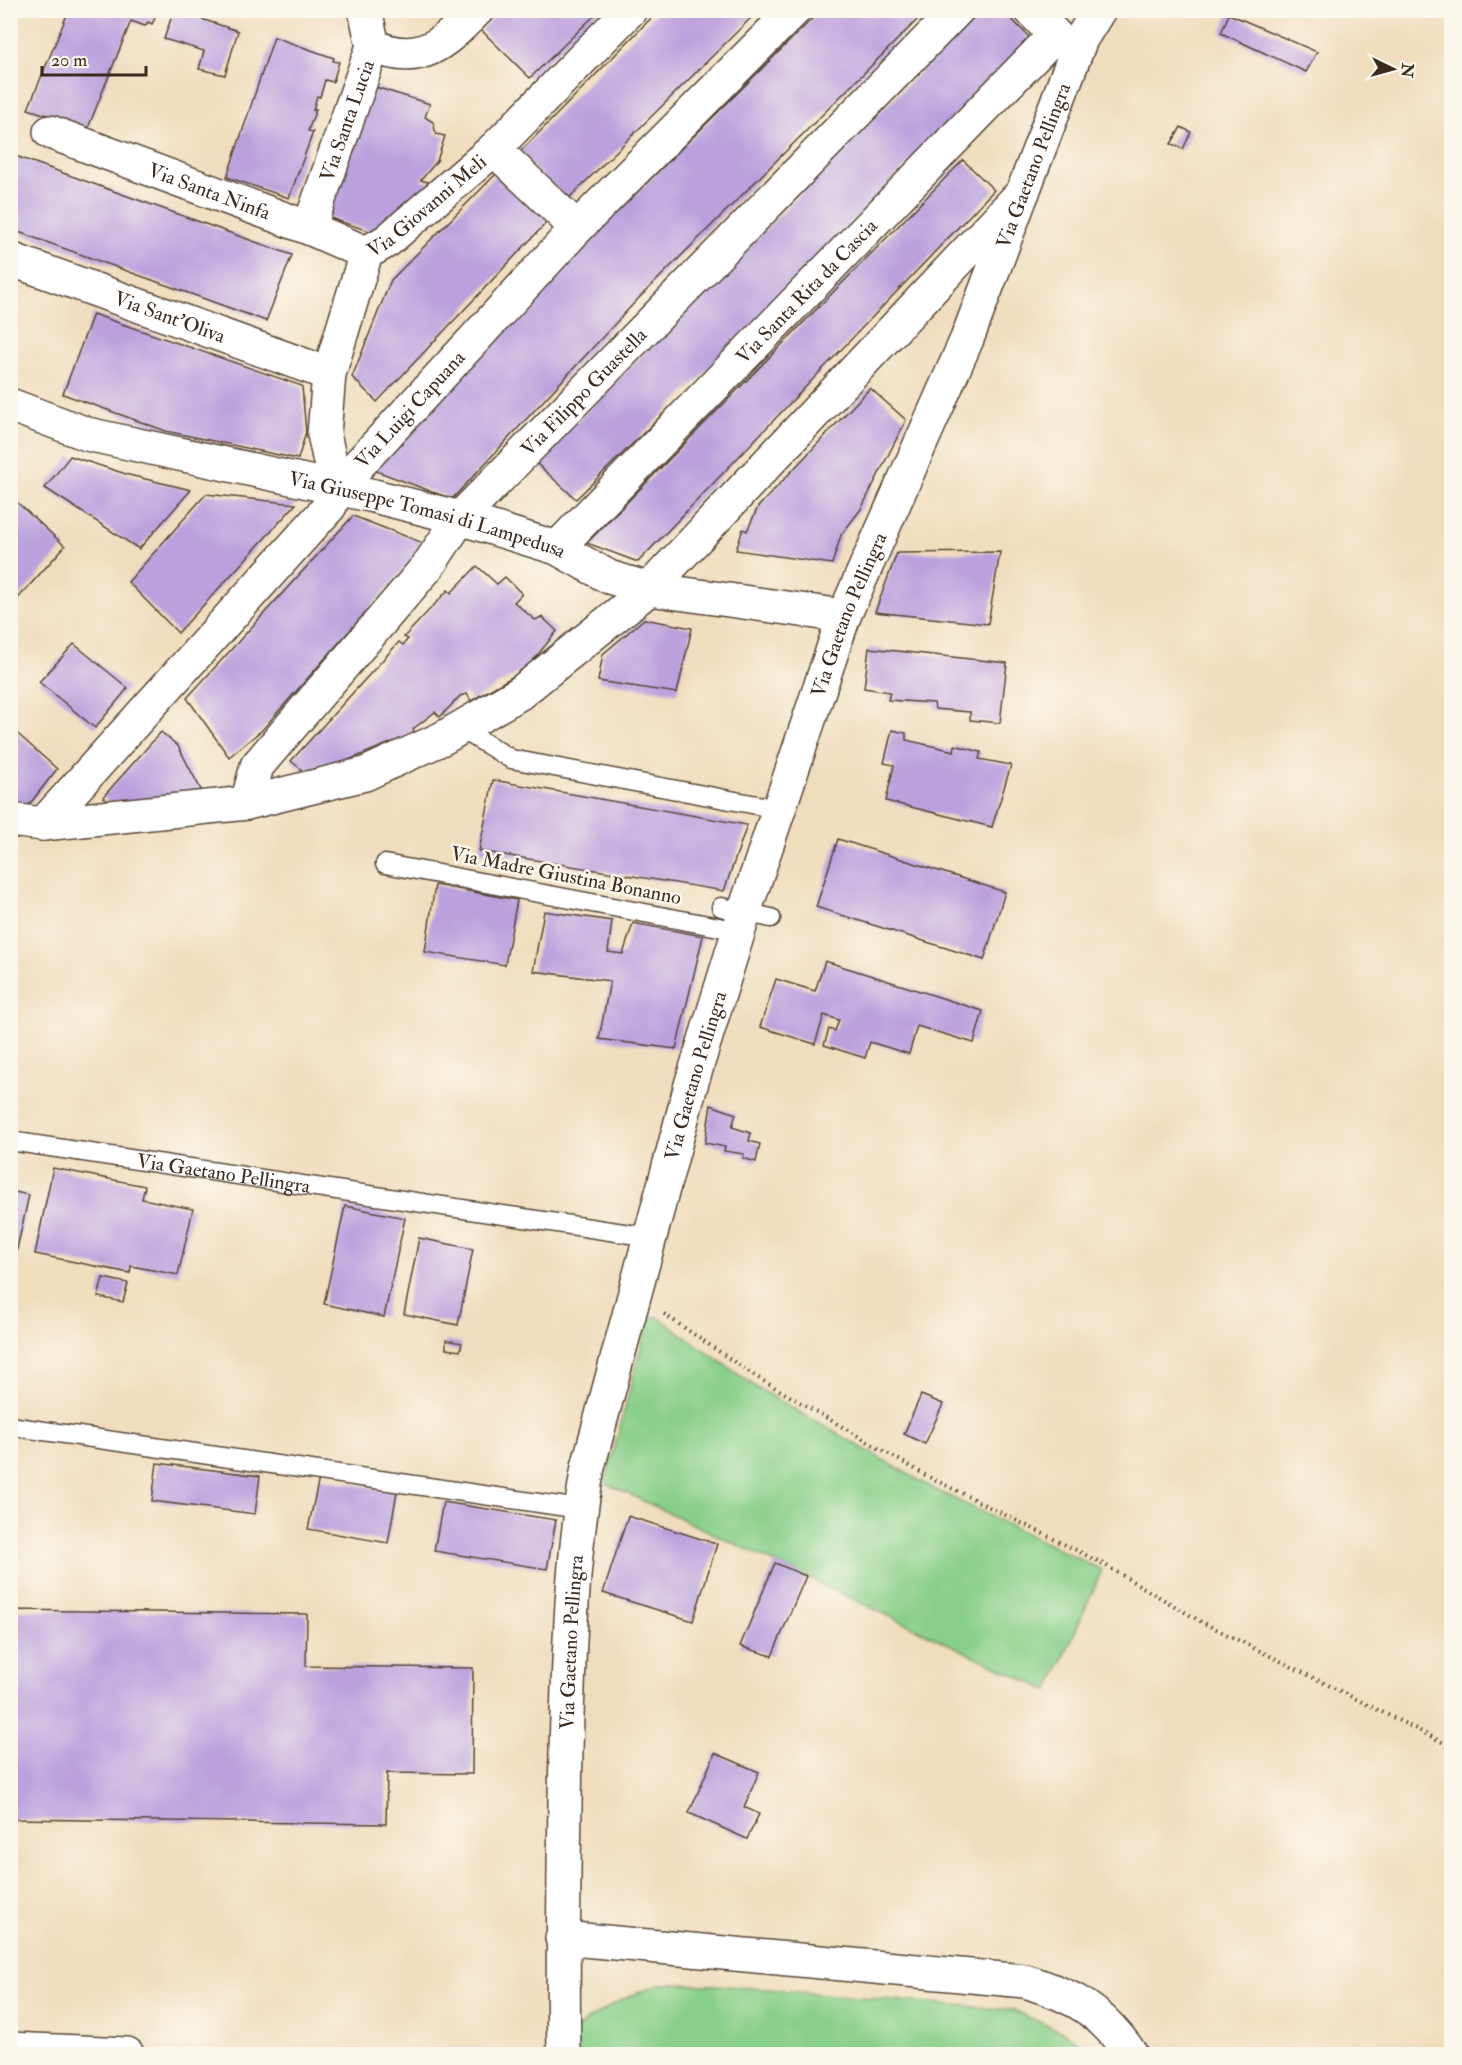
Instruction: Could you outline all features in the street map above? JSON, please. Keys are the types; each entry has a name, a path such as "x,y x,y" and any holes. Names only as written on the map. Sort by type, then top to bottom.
{"street":[{"name":"Via Santa Lucia","path":"309,228 373,46 365,10"},
{"path":"373,46 402,55 431,49 448,38 477,10"},
{"name":"Via Giovanni Meli","path":"336,489 324,434 329,374 366,253 387,241 494,149 630,10"},
{"name":"Via Luigi Capuana","path":"43,824 330,506 336,489 576,228 794,10"},
{"name":"Via Filippo Guastella","path":"247,803 257,766 429,566 460,518 957,10"},
{"path":"1031,10 1068,37"},
{"name":"Via Gaetano Pellingra","path":"564,2055 562,1938 570,1596 580,1509 588,1467 692,1085 778,809 843,616 967,339 1024,191 1068,37 1099,10"},
{"name":"Via Santa Rita da Cascia","path":"557,548 1068,37"},
{"name":"Via Santa Ninfa","path":"50,132 309,228 366,253"},
{"path":"494,149 576,228"},
{"path":"10,820 43,824 247,803 365,774 460,728 520,693 648,589 1024,191"},
{"name":"Via Sant'Oliva","path":"10,259 329,374"},
{"name":"Via Giuseppe Tomasi di Lampedusa","path":"10,405 87,434 460,518 557,548 609,577 648,589 843,616"},
{"path":"562,1938 1025,1981 1065,1994 1089,2008 1117,2034 1131,2055"},
{"path":"10,2049 127,2055"}],"lane":[{"path":"460,728 510,759 778,809"},
{"name":"Via Madre Giustina Bonanno","path":"385,864 744,917"},
{"name":"Via Gaetano Pellingra","path":"10,1141 650,1237"},
{"path":"10,1426 580,1509"}],"path":[{"path":"635,1290 667,1316 754,1376 925,1475 1098,1561 1200,1621 1452,1747"}],"green space":[{"path":"652,1317 658,1317 759,1389 936,1490 1102,1570 1049,1691 605,1483 648,1321"},
{"path":"662,1984 718,1985 1012,2010 1065,2033 1093,2054 574,2054 572,2032 615,2004"}],"building":[{"path":"69,10 145,10 155,18 152,24 148,22 145,26 131,21 88,128 28,109"},
{"path":"174,10 238,31 225,75 199,69 204,51 164,39"},
{"path":"501,10 600,10 530,78 481,30"},
{"path":"659,10 759,10 566,201 519,153"},
{"path":"821,10 927,10 638,299 452,499 368,468 585,244"},
{"path":"981,10 1003,10 1030,38 709,369 576,499 536,463"},
{"path":"1229,14 1317,52 1306,72 1221,33"},
{"path":"274,37 334,58 333,61 339,62 333,82 325,80 320,97 317,96 313,110 316,109 308,131 313,132 289,198 227,177"},
{"path":"372,86 430,104 425,117 433,122 436,134 445,136 437,161 421,180 431,183 378,234 327,217"},
{"path":"1181,127 1191,132 1183,149 1171,144"},
{"path":"10,154 292,255 266,321 10,229"},
{"path":"963,160 994,190 638,562 587,543"},
{"path":"499,171 549,220 377,402 352,377 391,280"},
{"path":"93,314 302,386 306,432 298,459 166,431 63,394"},
{"path":"870,388 906,420 861,509 841,535 832,564 736,550 743,529 747,531 758,507"},
{"path":"70,456 129,475 191,490 139,549 45,488"},
{"path":"206,494 296,504 178,633 128,582"},
{"path":"10,496 65,546 10,607"},
{"path":"353,516 426,544 262,730 229,757 187,698"},
{"path":"1000,552 988,624 875,612 897,553"},
{"path":"477,566 497,584 505,577 522,594 514,602 535,620 542,617 557,631 527,668 471,701 467,694 460,696 440,717 435,712 413,729 415,733 309,776 291,761 399,642 403,645 408,639 404,637 448,590 451,593"},
{"path":"644,619 692,628 677,693 598,681 603,654"},
{"path":"74,644 128,688 95,728 39,682"},
{"path":"869,648 1007,663 1000,723 970,720 970,712 935,709 934,703 888,700 890,692 864,688"},
{"path":"10,727 57,769 28,806 10,809"},
{"path":"892,730 906,733 906,740 954,751 955,745 981,752 979,759 1011,765 992,827 886,801 894,765 884,763"},
{"path":"161,732 178,746 201,790 191,803 120,811 103,797"},
{"path":"493,780 747,825 724,891 479,851"},
{"path":"838,839 1005,892 984,960 816,907"},
{"path":"435,885 517,900 505,965 425,952"},
{"path":"544,911 612,921 608,952 623,954 633,923 703,936 676,1049 599,1039 610,981 533,971"},
{"path":"825,961 983,1011 974,1043 917,1026 909,1054 870,1042 865,1058 824,1045 829,1029 835,1031 839,1020 824,1015 815,1044 760,1027 776,979 815,991"},
{"path":"711,1105 736,1114 732,1127 751,1133 749,1141 760,1144 756,1162 743,1158 744,1154 724,1151 725,1147 705,1143"},
{"path":"53,1168 145,1186 142,1199 193,1209 178,1275 131,1266 130,1273 35,1254"},
{"path":"10,1191 29,1195 15,1258 10,1257"},
{"path":"345,1206 405,1218 384,1317 324,1304"},
{"path":"419,1238 473,1249 458,1325 404,1314"},
{"path":"103,1278 128,1283 123,1302 98,1297"},
{"path":"446,1340 462,1343 460,1351 446,1349"},
{"path":"921,1395 943,1404 925,1444 904,1434"},
{"path":"157,1463 260,1476 255,1514 152,1501"},
{"path":"319,1478 397,1492 388,1543 308,1529"},
{"path":"443,1502 556,1520 547,1569 434,1551"},
{"path":"628,1516 717,1544 693,1621 603,1593"},
{"path":"775,1563 806,1576 772,1656 740,1646"},
{"path":"10,1610 307,1614 306,1666 473,1668 472,1774 387,1773 386,1824 10,1819"},
{"path":"715,1753 759,1772 744,1807 759,1814 747,1839 689,1813"}]}
